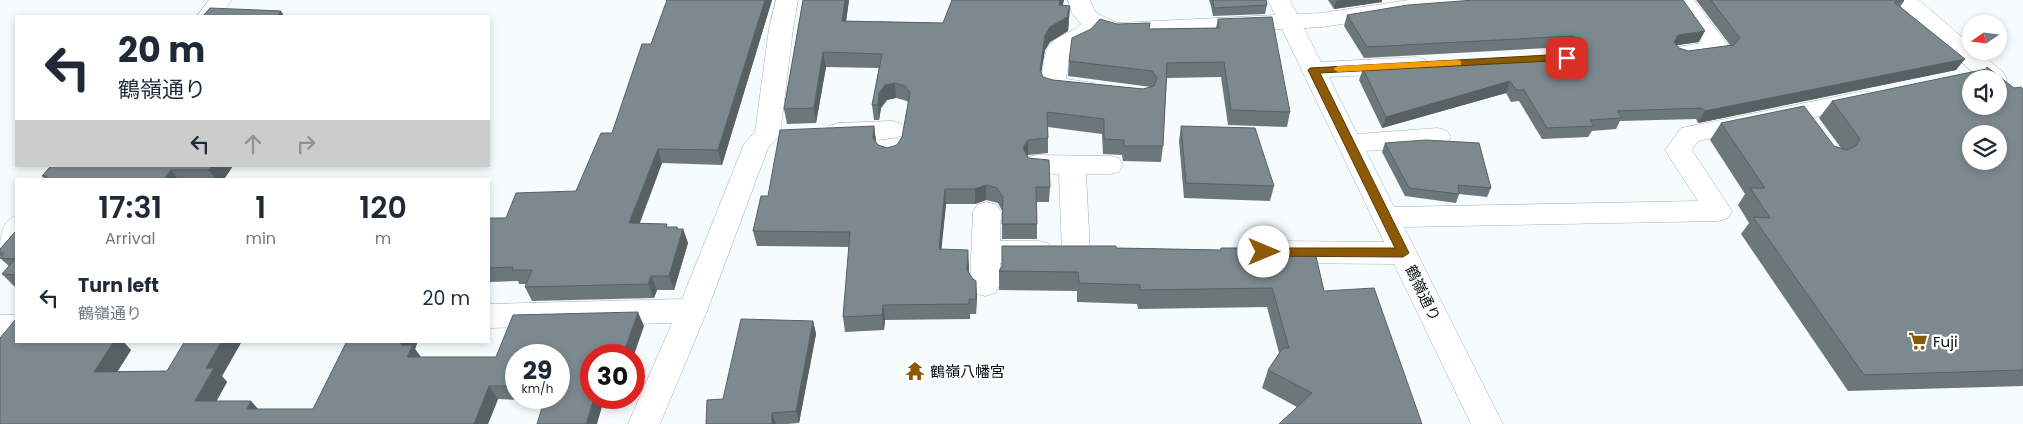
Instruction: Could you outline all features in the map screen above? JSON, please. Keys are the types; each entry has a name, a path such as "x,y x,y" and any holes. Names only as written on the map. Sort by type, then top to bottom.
{"street":[{"path":"209,15 222,0"},
{"path":"644,424 692,311 757,144 777,135 781,28 787,0"},
{"path":"1079,0 1081,11 1094,23 1116,30 1285,11 1322,20 1454,0"},
{"path":"1681,52 1719,49 1682,0"},
{"path":"1904,0 1984,70"},
{"name":"鶴嶺通り","path":"1285,11 1487,424"},
{"path":"1094,23 1081,37 1059,48 1053,86 1112,91"},
{"path":"1313,70 1439,64"},
{"path":"1387,217 1718,211 1678,150 1690,134 1884,94"},
{"path":"1758,96 1772,118"},
{"path":"1799,112 1816,134"},
{"path":"815,133 893,130"},
{"path":"1349,143 1438,137"},
{"path":"1037,164 1110,165"},
{"path":"1072,165 1076,252"},
{"path":"985,285 987,212"},
{"path":"0,246 15,227"},
{"path":"986,252 1105,252"},
{"path":"1251,252 1403,253"},
{"path":"490,316 692,311"},
{"path":"0,327 15,327"}],"building":[{"path":"667,0 765,0 718,150 658,149 629,223 667,224 666,227 683,229 669,276 651,276 648,284 525,287 532,270 512,270 513,267 490,268 490,218 506,218 516,193 576,191 601,133 612,133 642,44 651,44"},
{"path":"803,0 845,0 842,21 943,23 952,0 1060,0 1059,5 1070,6 1067,15 1069,16 1050,27 1045,35 1040,70 1043,77 1053,80 1143,89 1154,86 1157,78 1152,71 1069,61 1072,38 1091,29 1100,19 1117,24 1150,23 1149,29 1219,28 1218,19 1272,17 1290,112 1231,110 1224,62 1167,63 1163,146 1124,146 1124,140 1104,139 1104,119 1047,112 1048,138 1028,140 1023,148 1028,158 1049,160 1050,187 1036,187 1037,224 1002,224 1003,197 997,188 986,185 975,189 945,189 939,249 968,250 967,270 976,281 976,299 969,299 969,304 883,305 882,315 843,317 850,232 753,231 761,196 768,196 780,130 874,126 873,138 878,145 887,148 897,145 902,137 910,93 905,86 895,83 885,85 879,93 878,105 872,105 882,54 823,52 814,108 784,109"},
{"path":"1213,0 1266,0 1267,5 1214,8"},
{"path":"1474,0 1683,0 1705,31 1678,35 1674,42 1679,48 1688,51 1734,45 1740,38 1711,0 1903,0 1894,2 1962,57 1962,60 1705,111 1702,108 1617,111 1622,118 1590,120 1594,126 1547,128 1524,90 1516,90 1510,81 1386,117 1363,69 1380,68 1379,65 1572,56 1582,52 1586,45 1581,39 1572,36 1367,47 1347,15 1408,5"},
{"path":"210,8 281,11 279,15 204,15"},
{"path":"1962,74 1962,115 2007,115 2007,83 2014,88 2021,87 2023,89 2023,370 1864,375 1753,217 1770,218 1750,188 1765,188 1721,123 1804,106 1834,146 1846,150 1856,146 1860,139 1832,101"},
{"path":"1181,126 1255,128 1274,186 1186,183"},
{"path":"1426,140 1479,143 1491,188 1458,185 1459,194 1409,188 1385,143"},
{"path":"50,167 211,167 209,170 171,170 165,178 46,178 47,176 42,176"},
{"path":"15,232 15,259 0,258 4,253 0,253 0,249"},
{"path":"1002,246 1116,246 1116,248 1221,250 1221,248 1249,248 1250,252 1315,252 1324,291 1374,288 1422,424 1279,424 1312,393 1268,370 1283,348 1289,348 1272,288 1140,290 1140,285 1079,283 1078,272 999,271 1002,266"},
{"path":"15,259 15,275 2,274"},
{"path":"638,312 627,344 580,344 580,409 591,409 586,424 537,424 542,409 570,409 570,344 505,344 505,386 489,386 474,424 0,424 0,338 15,320 15,343 113,343 94,372 167,371 184,343 221,343 206,368 214,368 195,401 251,401 247,409 313,409 346,343 402,343 401,345 413,345 407,357 496,357 513,315"},
{"path":"741,319 813,321 796,411 772,413 772,424 706,424 707,400 723,399"}],"slow traffic":[{"path":"1338,69 1457,63"}],"place":[{"name":"Fuji","path":"1918,341"},
{"name":"鶴嶺八幡宮","path":"915,371"}],"route":[{"path":"1264,252 1403,253 1387,217 1313,70 1567,58"}]}
